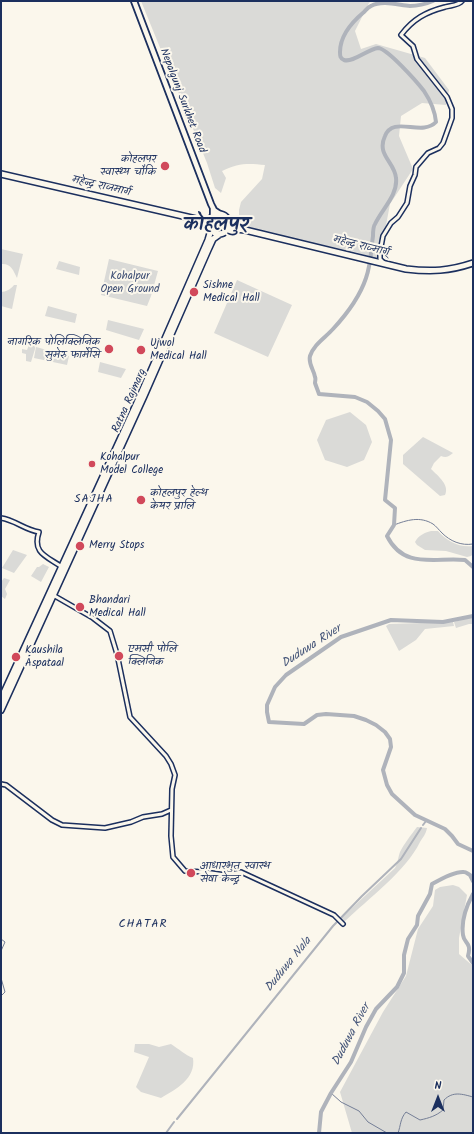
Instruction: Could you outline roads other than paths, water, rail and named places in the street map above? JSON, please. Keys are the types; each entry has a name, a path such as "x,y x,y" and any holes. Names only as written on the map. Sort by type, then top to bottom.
{"highway":[{"name":"महेन्द्र राजमार्ग","path":"1,174 196,219"},
{"path":"220,214 224,215 228,220 229,226 226,231 220,234 214,233 204,222 196,219 212,217 220,214"},
{"path":"210,229 212,217"},
{"name":"महेन्द्र राज्मार्ग्","path":"228,220 245,230"},
{"name":"Ratna Rajmarg","path":"1,699 140,396 208,240 210,229"},
{"name":"महेन्द्र राज्मार्ग्","path":"226,231 235,229 245,230 406,269 431,272 448,270 473,263"},
{"name":"Ratna Rajmarg","path":"1,710 138,410 213,239 220,234"}],"main road":[{"name":"Nepalgunj Surkhet Road","path":"134,1 213,208 212,217"},
{"name":"Nepalgunj Surkhet Road","path":"213,208 220,214"}],"street":[{"path":"384,263 380,259 383,236 407,203 410,186 415,175 416,167 428,152 439,148 443,143 452,118 452,109 447,97 417,59 413,46 401,35 410,24 423,14 457,5 462,1"},
{"path":"1,518 15,522 27,529 39,532 36,541 37,548 45,556 62,567"},
{"path":"53,595 94,618 110,631 117,654 130,717 166,756 175,775 172,789 171,810 173,856 186,871 225,875 241,872 334,915 343,924"},
{"path":"1,784 6,785 47,816 62,824 105,828 131,822 143,817 162,814 171,810"}],"waterway":[{"name":"Duduwa River","path":"433,1 422,5 413,6 390,3 380,3 370,6 351,25 342,40 340,55 344,60 352,60 378,48 382,49 395,59 424,91 432,106 436,122 423,128 401,126 394,127 389,130 385,136 383,143 384,153 395,172 396,184 395,190 389,202 378,218 374,227 368,273 360,292 348,311 338,324 314,348 310,356 310,364 314,372 315,383 319,394 355,397 367,402 385,419 391,440 385,500 395,508 394,525 387,536 394,547 402,554 411,558 421,560 465,560 473,567"},
{"path":"394,525 409,520 423,520 433,524 452,541 460,544 473,544"},
{"name":"Duduwa River","path":"473,616 443,622 391,620 341,637 286,675 275,687 267,705 269,722 304,724 317,715 326,714 354,716 376,725 385,732 390,739 391,747 383,770 387,785 392,794 415,815 445,829 458,844 473,851"},
{"name":"Duduwa Nala","path":"423,825 426,821"},
{"name":"Duduwa Nala","path":"177,1119 333,926 401,859 421,828"},
{"name":"Duduwa River","path":"319,1133 321,1112 331,1093 351,1062 366,1027 376,1009 397,987 404,973 404,955 408,939 417,925 418,916 430,894 432,884 448,876 461,872 465,872 470,875 473,881"},
{"name":"Duduwa River","path":"473,894 465,913 463,924 464,938 469,948 468,956 473,963"},
{"path":"1,939 5,942 1,951"},
{"path":"1,978 5,992 1,996"},
{"path":"331,1093 341,1102 359,1111 368,1122 387,1133 392,1133"},
{"path":"398,1133 406,1112 420,1120 438,1114 443,1110 444,1100 451,1095 461,1094 473,1097"},
{"name":"Duduwa Nala","path":"166,1133 174,1122"}],"place":[{"name":"कोहलपुर स्वास्थ्य चौकि","path":"165,166"},
{"name":"Sishne Medical Hall","path":"194,292"},
{"name":"नागरिक पोलिक्लिनिक सुमेरु फार्मेसि","path":"109,349"},
{"name":"Ujwol Medical Hall","path":"141,350"},
{"name":"Kohalpur Model College","path":"92,464"},
{"name":"कोहलपुर हेल्थ केयर प्रालि","path":"141,500"},
{"name":"Merry Stops","path":"80,546"},
{"name":"Bhandari Medical Hall","path":"80,607"},
{"name":"एमसी पोलि क्लिनिक","path":"119,656"},
{"name":"Kaushila Aspataal","path":"16,657"},
{"name":"आधारभुत स्वास्थ सेवा केन्द्र","path":"191,873"}],"district":[{"name":"कोहलपुर","path":"216,227"},
{"name":"SAJHA","path":"94,500"},
{"name":"CHATAR","path":"143,925"}],"park label":[{"name":"Kohalpur Open Ground","path":"130,283"}]}
